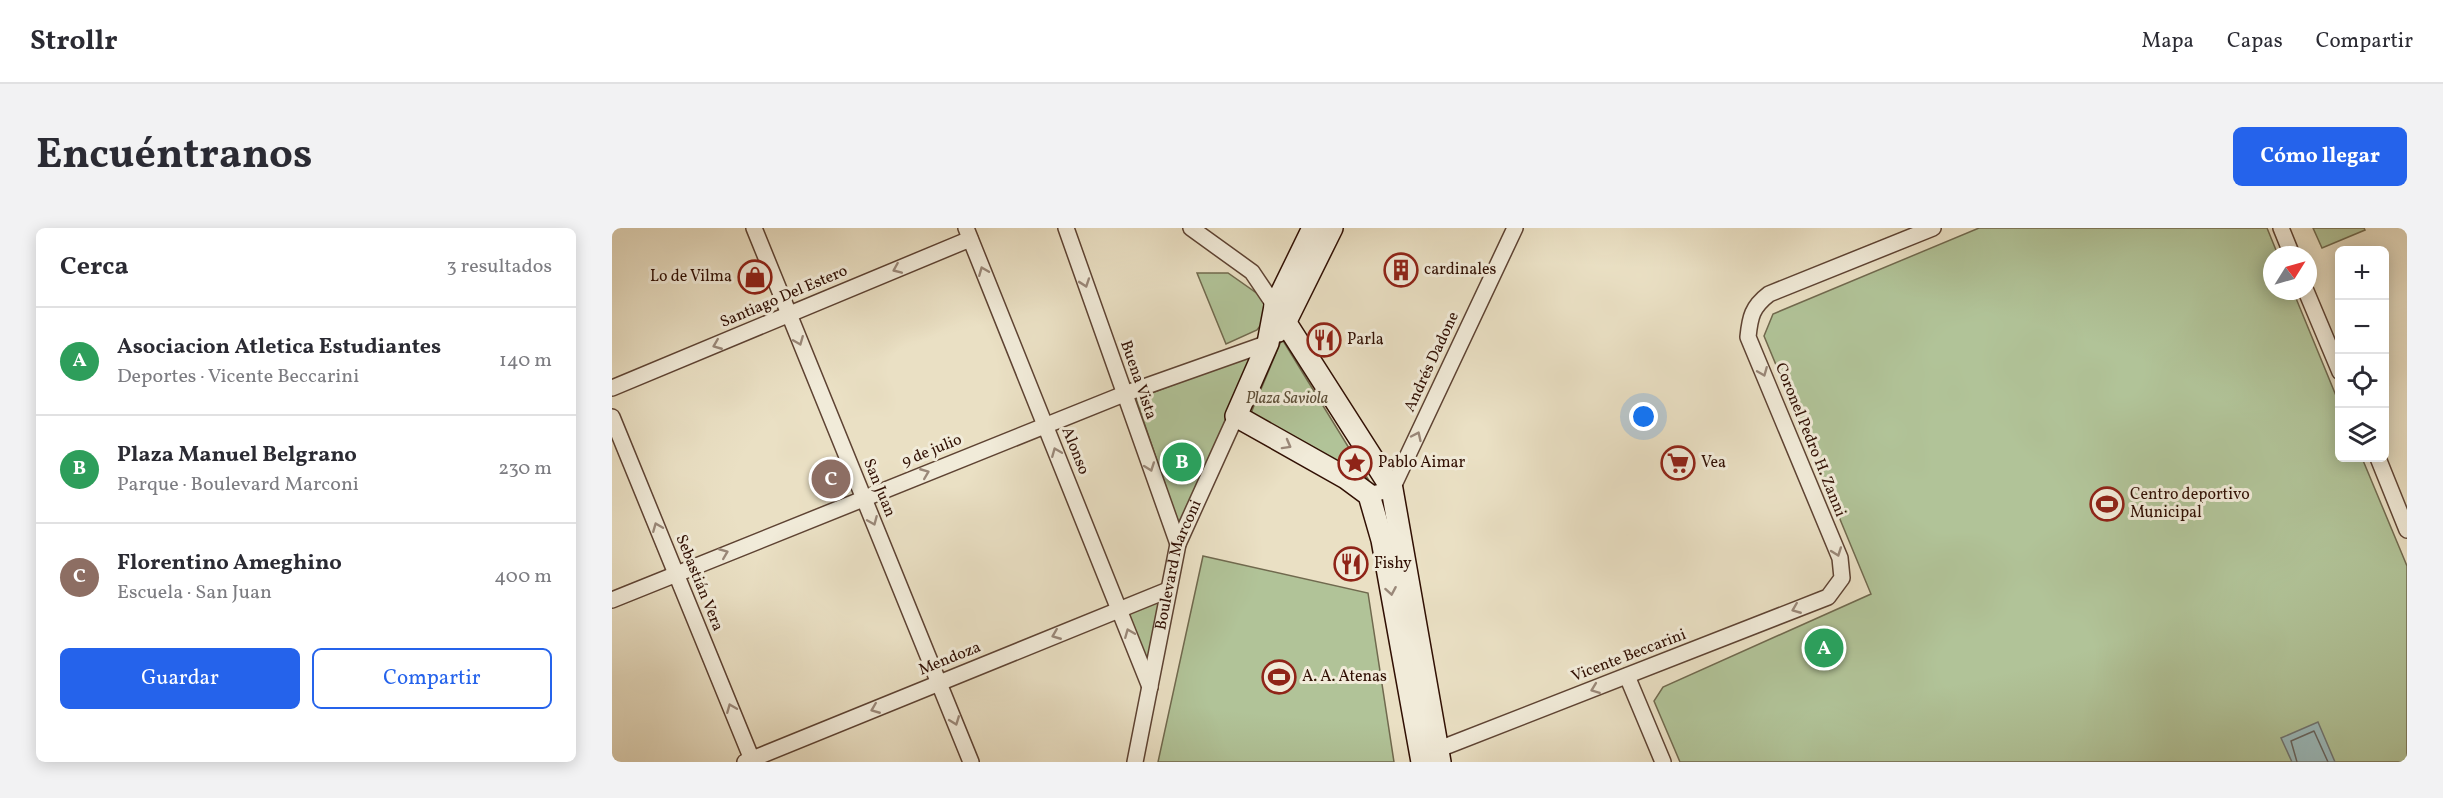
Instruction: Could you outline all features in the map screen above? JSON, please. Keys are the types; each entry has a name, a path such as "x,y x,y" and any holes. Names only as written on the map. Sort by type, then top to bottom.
{"main road":[{"name":"Boulevard Marconi","path":"1236,416 1280,314 1313,228"},
{"name":"Boulevard Marconi","path":"1280,314 1332,228"},
{"path":"1280,314 1392,489 1430,757"},
{"path":"1236,416 1346,478 1369,495 1382,540 1430,757"}],"street":[{"name":"San Juan","path":"754,228 940,682 970,762"},
{"name":"Buena Vista","path":"1066,228 1178,544"},
{"path":"1191,228 1252,272 1280,314"},
{"name":"Andrés Dadone","path":"1392,489 1515,228"},
{"name":"Coronel Pedro H. Zanni","path":"1842,578 1840,558 1748,337 1750,316 1756,304 1769,294 1933,228"},
{"path":"2281,228 2288,246"},
{"name":"Santiago Del Estero","path":"612,388 788,315 968,233"},
{"name":"Alonso","path":"968,233 1150,687"},
{"path":"2310,300 2335,360"},
{"name":"9 de julio","path":"612,600 1124,394 1268,343"},
{"name":"Boulevard Marconi","path":"1135,762 1178,544 1236,416"},
{"name":"Sebastián Vera","path":"612,417 750,761"},
{"path":"2380,462 2407,530"},
{"path":"1369,495 1392,489"},
{"name":"Vicente Beccarini","path":"1430,757 1828,597 1842,578"},
{"name":"Mendoza","path":"750,761 1168,590"},
{"path":"1627,676 1663,762"}],"green space":[{"name":"Centro deportivo Municipal","path":"1979,228 2267,228 2274,246 2263,246 2263,300 2297,300 2335,393 2335,462 2364,462 2407,566 2407,762 1680,762 1654,701 1663,687 1871,594 1764,336 1773,314"},
{"path":"2313,228 2364,228 2365,230 2322,248"},
{"path":"1197,273 1228,273 1275,306 1257,330 1226,344"},
{"name":"Plaza Saviola","path":"1282,339 1368,479 1251,413"},
{"path":"1256,353 1179,525 1136,399"},
{"name":"A. A. Atenas","path":"1203,556 1368,593 1394,762 1158,762"},
{"path":"1162,598 1147,672 1126,613"}],"water":[{"path":"2318,722 2335,762 2292,762 2281,738"}],"place":[{"name":"cardinales","path":"1401,270"},
{"name":"Lo de Vilma","path":"755,277"},
{"name":"Parla","path":"1324,340"},
{"name":"Plaza Manuel Belgrano","path":"1182,462"},
{"name":"Pablo Aimar","path":"1355,463"},
{"name":"Vea","path":"1678,463"},
{"name":"Florentino Ameghino","path":"831,479"},
{"name":"Centro deportivo Municipal","path":"2107,504"},
{"name":"Fishy","path":"1351,564"},
{"name":"Asociacion Atletica Estudiantes","path":"1824,648"},
{"name":"A. A. Atenas","path":"1279,677"}]}
